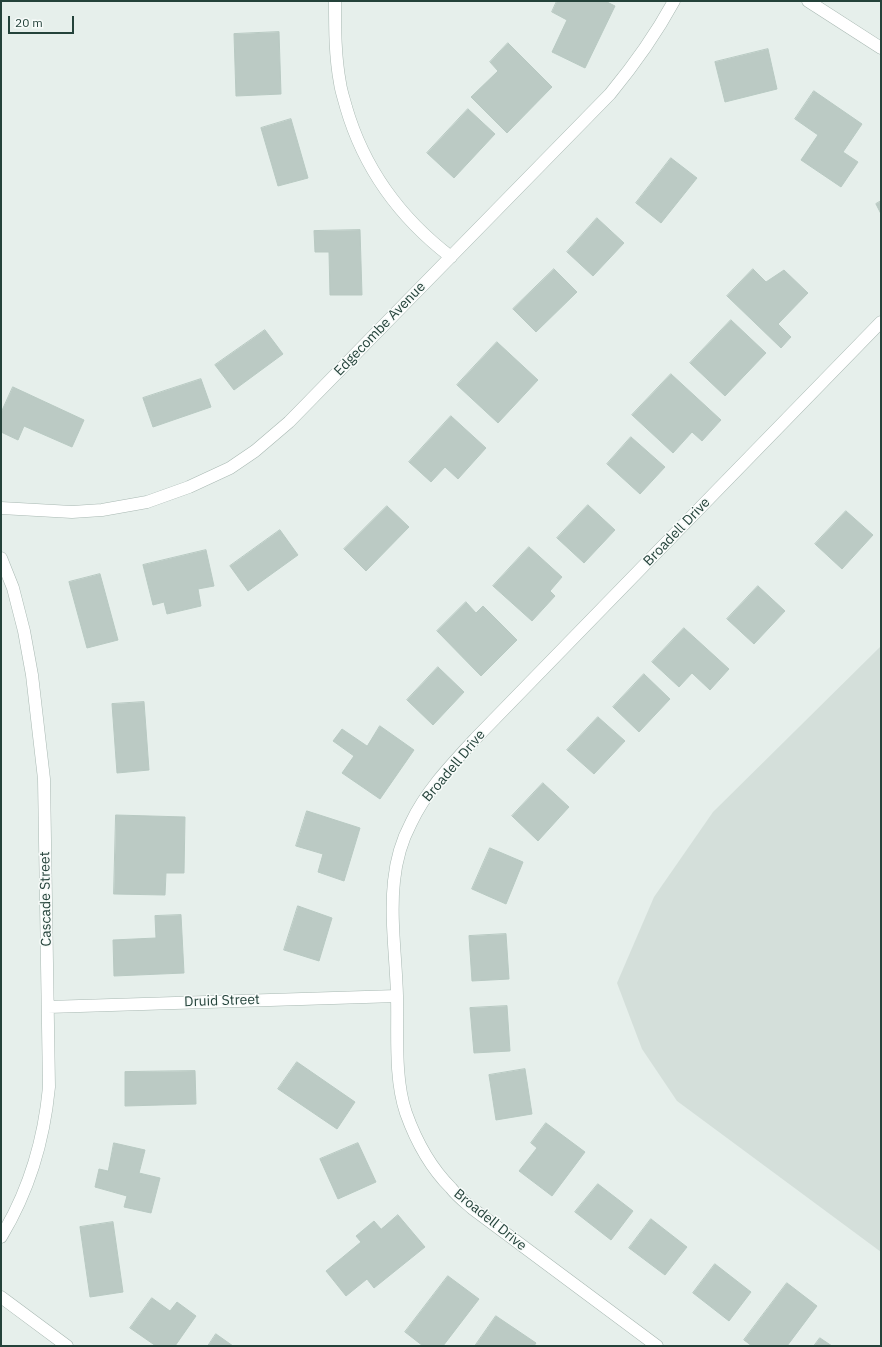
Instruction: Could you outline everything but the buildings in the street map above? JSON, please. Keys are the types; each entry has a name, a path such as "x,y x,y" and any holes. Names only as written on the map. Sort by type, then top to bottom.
{"street":[{"path":"335,1 334,39 340,84 352,127 371,168 387,193 406,217 439,248 451,257"},
{"name":"Edgecombe Avenue","path":"1,508 72,512 102,510 147,502 189,488 230,468 254,451 289,422 610,94 630,71 663,21 674,1"},
{"path":"808,1 881,48"},
{"name":"Broadell Drive","path":"657,1346 473,1209 451,1189 432,1165 417,1139 406,1112 402,1097 398,1067 394,881 403,844 411,823 425,797 444,773 475,739 881,322"},
{"name":"Cascade Street","path":"1,558 13,588 24,631 32,675 44,779 49,1087 46,1116 40,1145 25,1189 1,1237"},
{"name":"Druid Street","path":"48,1007 397,996"},
{"path":"1,1297 67,1346"}],"shaded area":[{"path":"881,646 881,1252 677,1101 642,1049 617,983 654,897 713,812"}]}
